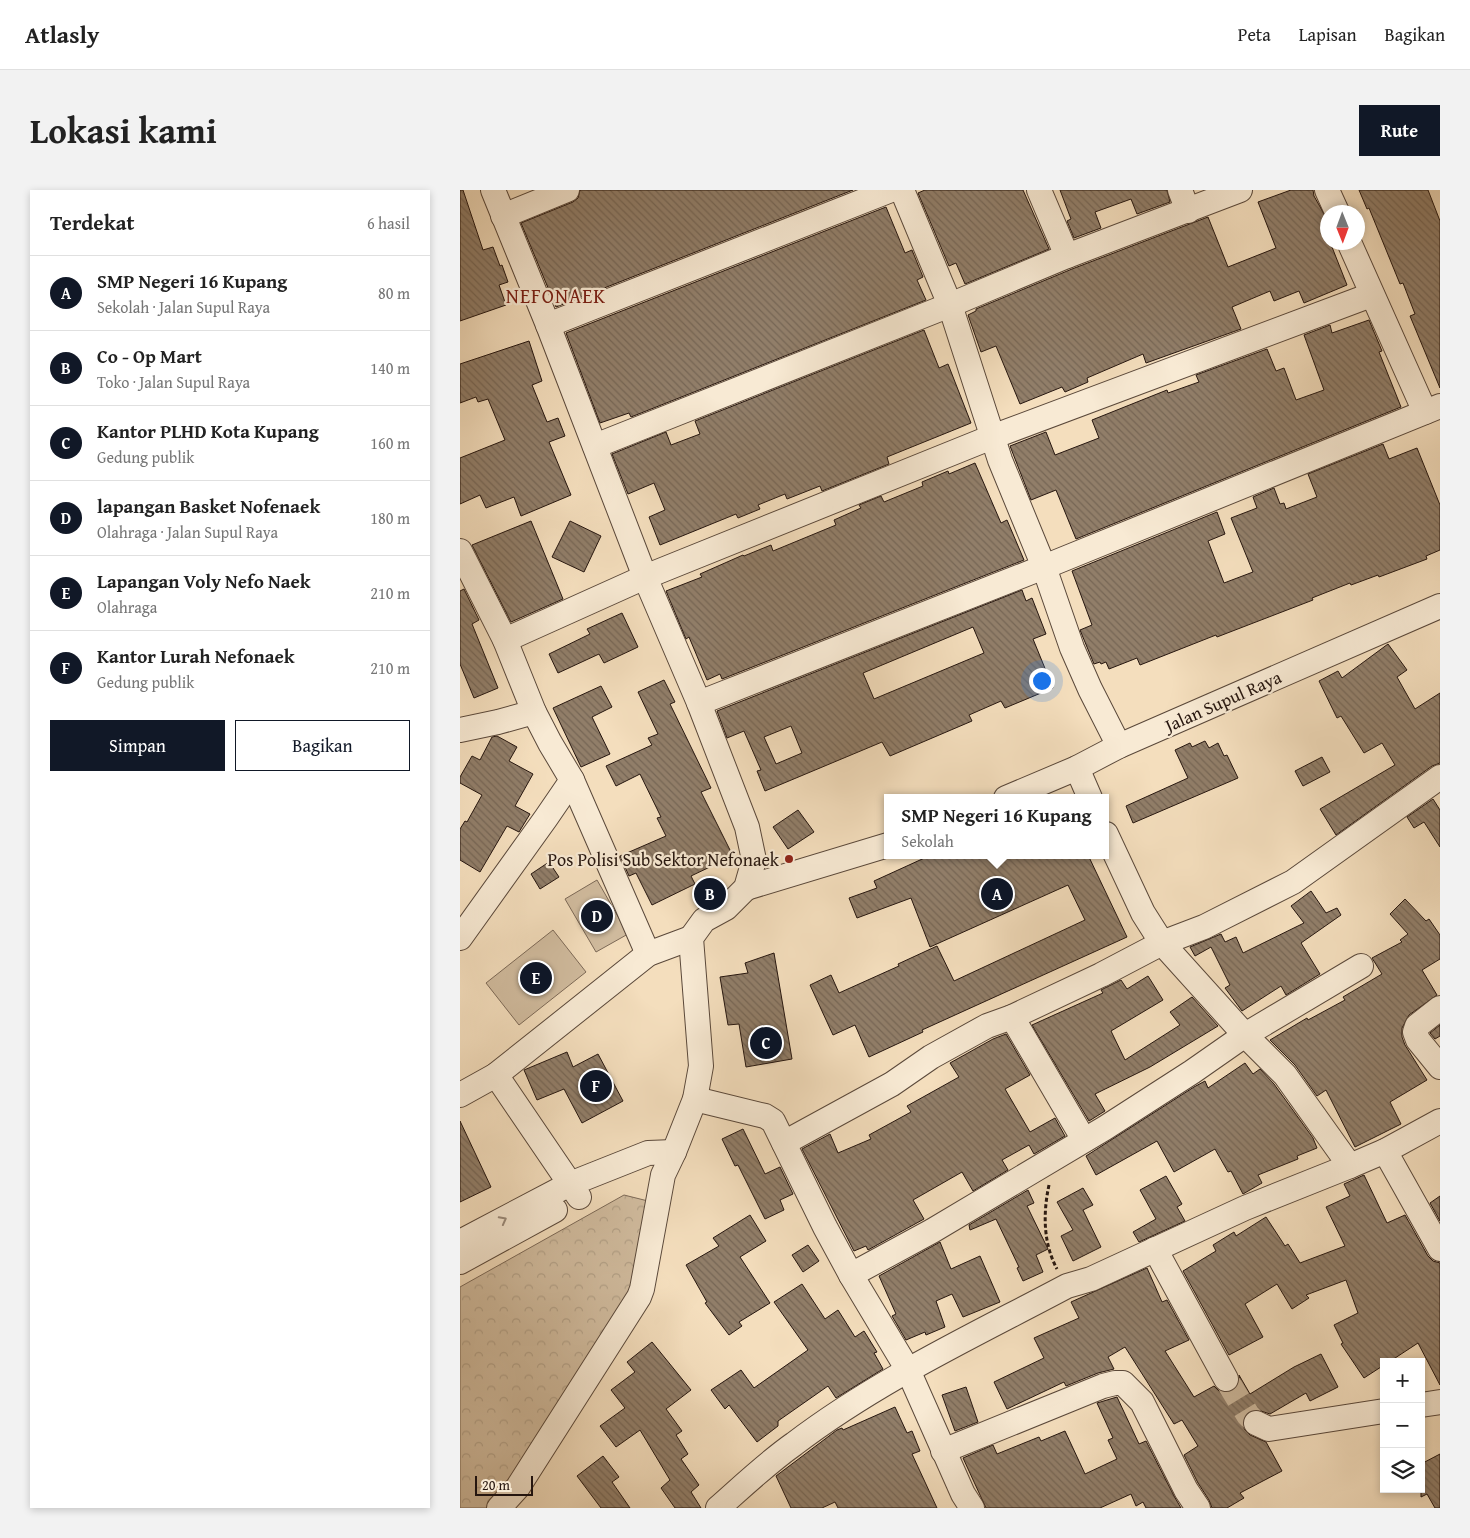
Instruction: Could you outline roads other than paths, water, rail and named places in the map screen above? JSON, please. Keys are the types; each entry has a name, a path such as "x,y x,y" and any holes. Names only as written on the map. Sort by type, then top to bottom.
{"street":[{"path":"493,190 548,325 645,577 699,703 747,826 754,860 746,888"},
{"path":"503,216 567,190"},
{"path":"548,325 891,190"},
{"path":"902,190 950,305 992,437 1044,567 1072,648 1086,681 1119,746"},
{"path":"1039,190 1068,256"},
{"path":"595,446 1068,256 1184,200 1240,190"},
{"path":"1327,190 1334,205"},
{"path":"699,703 1044,567 1432,409 1371,295 1352,250"},
{"path":"505,640 645,577 992,437 1371,295"},
{"path":"460,552 505,640 534,712 572,780 648,954"},
{"name":"Jalan Supul Raya","path":"1015,794 1077,768 1119,746 1440,606"},
{"path":"460,730 534,712"},
{"path":"1077,768 1088,794"},
{"path":"784,1143 892,1084 930,1057 987,1026 1012,1017 1101,975 1162,943 1204,927 1293,882 1440,778"},
{"path":"460,938 572,780"},
{"path":"1109,840 1143,913 1162,943 1245,1035 1285,1075 1350,1166"},
{"path":"460,1095 496,1075 648,954 691,938 704,920 726,908 746,888 884,846"},
{"path":"499,1508 518,1487 639,1297 642,1289 663,1175 695,1099 701,1066 691,938"},
{"path":"851,1275 932,1231 1063,1153 1192,1072 1245,1035 1361,966"},
{"path":"1440,1008 1417,1026 1415,1032 1418,1040 1440,1067"},
{"path":"1012,1017 1084,1140"},
{"path":"496,1075 575,1190"},
{"path":"695,1099 765,1116 773,1121 825,1227 851,1275 908,1370 963,1494 972,1508"},
{"path":"718,1508 794,1444 849,1405 908,1370 1067,1286 1091,1278 1245,1208 1385,1151 1440,1121"},
{"path":"1385,1151 1440,1249"},
{"path":"460,1242 575,1190 648,1153 674,1152"},
{"path":"460,1262 575,1190 622,1176 644,1173 663,1175"},
{"path":"1155,1249 1226,1379"},
{"path":"943,1450 1102,1386 1123,1383 1142,1402 1174,1467 1198,1508"},
{"path":"1425,1404 1440,1402"},
{"path":"1256,1423 1269,1429 1380,1412"}],"tunnel":[{"path":"1226,1379 1248,1415 1256,1423"}],"place":[{"name":"Pos Polisi Sub Sektor Nefonaek","path":"789,859"},
{"name":"Co - Op Mart","path":"710,894"},
{"name":"SMP Negeri 16 Kupang","path":"997,894"},
{"name":"lapangan Basket Nofenaek","path":"597,916"},
{"name":"Lapangan Voly Nefo Naek","path":"536,978"},
{"name":"Kantor PLHD Kota Kupang","path":"766,1043"},
{"name":"Kantor Lurah Nefonaek","path":"596,1086"}],"district":[{"name":"NEFONAEK","path":"556,295"}]}
